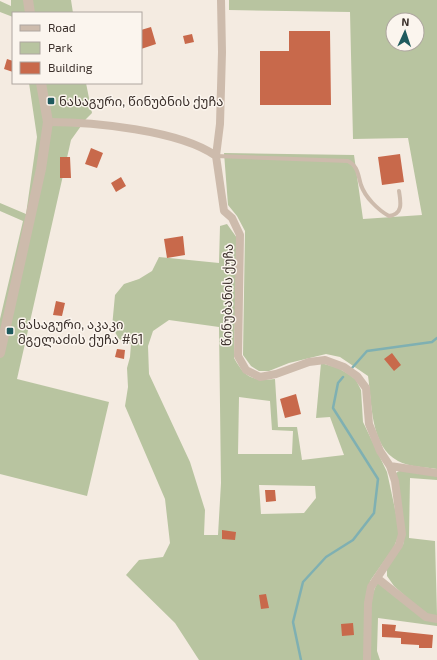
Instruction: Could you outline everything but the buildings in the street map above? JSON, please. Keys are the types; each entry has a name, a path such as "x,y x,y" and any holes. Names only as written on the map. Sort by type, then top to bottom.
{"street":[{"path":"28,0 30,12"},
{"name":"წინუბანის ქუჩა","path":"221,0 222,52 220,124 216,156 224,211 232,218 240,235 238,356 246,370 260,377 276,374 309,362 325,360 351,371 366,388 369,424 380,451 390,466 395,481 402,534 399,545 371,587 368,603 367,660"},
{"path":"0,354 41,169 48,122 41,84"},
{"path":"48,122 79,122 168,137 208,150 216,156"},
{"path":"390,466 437,473"},
{"path":"377,578 426,617 437,619"}],"lane":[{"path":"216,156 348,161 353,163 358,171 366,194 376,206 389,216 396,215 400,211 401,204 399,191"}],"green space":[{"path":"11,0 71,0 73,12 12,12 12,17 0,12 0,1 11,6"},
{"path":"229,0 437,0 437,469 407,464 398,461 389,454 377,435 372,411 368,376 340,357 326,354 289,363 269,371 259,371 251,366 243,355 245,231 237,216 228,205 224,153 354,155 363,219 422,215 408,138 353,139 350,12 229,10"},
{"path":"29,84 86,84 92,113 71,140 17,379 109,402 87,496 0,474 0,319 23,221 0,211 0,203 26,214 37,137"},
{"path":"227,224 237,238 234,358 242,370 250,377 255,379 275,379 278,427 297,427 302,460 344,455 330,417 316,418 321,363 338,368 350,375 356,380 361,390 363,422 387,472 399,534 394,547 370,581 364,660 199,660 175,623 126,575 139,560 163,557 170,543 165,499 125,406 128,387 127,368 131,344 119,339 112,327 115,295 124,284 139,279 152,271 159,257 219,263 220,226","holes":["169,320 219,327 221,483 218,535 204,535 205,510 190,462 149,374 148,346 153,331","239,397 270,401 272,430 293,431 292,454 238,454","259,485 315,486 316,498 304,513 261,514"]},
{"path":"402,469 437,476 437,480 410,478 409,538 435,541 437,616 426,615 394,586 387,576 387,565 403,545 405,533 396,477 396,473"},
{"path":"378,582 437,622 437,626 378,618 377,651 380,660 370,660 370,609 374,590"}],"waterway":[{"path":"352,368 367,351 432,342 437,338"},
{"path":"301,660 293,622 303,582 326,557 353,540 374,513 378,479 333,408 338,383 343,377"}],"place":[{"name":"ნასაგური, წინუბნის ქუჩა","path":"51,101"},
{"name":"ნასაგური, აკაკი მგელაძის ქუჩა #61","path":"10,331"}]}
